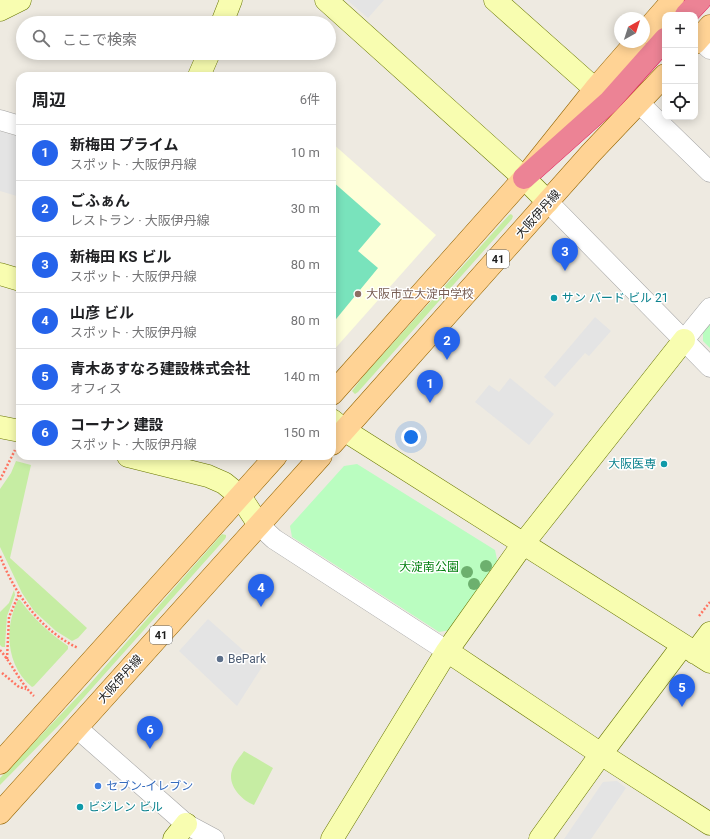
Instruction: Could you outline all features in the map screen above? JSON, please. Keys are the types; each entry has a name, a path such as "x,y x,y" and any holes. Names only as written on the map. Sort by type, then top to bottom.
{"highway":[{"path":"689,12 700,0"},
{"path":"524,178 609,102 662,42"}],"main road":[{"path":"650,26 673,0"},
{"path":"336,390 524,178 595,89 631,48"},
{"name":"大阪伊丹線","path":"336,431 548,202 591,153 662,78"},
{"path":"0,763 272,460"},
{"name":"大阪伊丹線","path":"0,813 317,460"}],"street":[{"path":"0,10 20,0"},
{"path":"225,16 231,0"},
{"path":"326,0 524,178 710,367"},
{"path":"495,0 595,89"},
{"path":"201,72 206,60"},
{"path":"639,103 710,172"},
{"path":"0,120 16,125"},
{"path":"0,274 16,279"},
{"path":"332,839 447,651 523,544 710,308"},
{"path":"0,427 16,439"},
{"path":"336,431 523,544 696,653"},
{"path":"144,460 208,476 224,483 240,496 259,525 274,539 710,824"},
{"path":"540,839 601,754 696,653 704,626"},
{"path":"77,728 180,832 214,839"}],"path":[{"path":"0,480 6,470 16,445"},
{"path":"0,468 6,470"},
{"path":"0,556 3,565 19,594 32,612 44,624 68,643 79,648"},
{"path":"0,562 3,565"},
{"path":"7,659 9,617 19,594"},
{"path":"704,626 710,602"},
{"path":"0,650 17,676 35,697"},
{"path":"2,673 19,687 28,690"}],"shaded area":[{"path":"347,0 384,0 368,18"},
{"path":"0,131 16,136 16,196 0,191"},
{"name":"大阪市立大淀中学校","path":"336,147 436,235 336,348"},
{"path":"595,317 611,331 589,356 585,353 555,387 544,377"},
{"path":"510,378 554,414 529,445 475,402 489,385 499,392"},
{"name":"BePark","path":"208,619 262,667 237,706 179,651"},
{"path":"617,781 626,788 591,839 564,839 603,782"}],"green space":[{"path":"336,185 381,224 358,251 378,268 336,319"},
{"path":"511,214 513,216 512,219 355,394 352,391 365,374"},
{"path":"710,322 710,348 703,341 703,331"},
{"path":"16,461 31,465 10,558 87,628 78,638 72,641 56,631 34,611 22,593 0,547 0,489 11,473"},
{"name":"大淀南公園","path":"357,464 495,550 498,564 451,630 439,632 292,537 290,526 344,466"},
{"path":"222,534 226,535 225,539 61,723 0,785 0,778 88,686"},
{"path":"14,590 15,595 7,616 5,647 2,647 0,645 0,612 9,603"},
{"path":"18,600 20,600 42,625 68,646 68,649 32,687 23,678 17,668 12,658 10,646 9,634 11,622"},
{"path":"244,751 273,768 254,805 244,800 236,791 233,786 231,776 233,767"}],"place":[{"name":"新梅田 KS ビル","path":"565,271"},
{"name":"大阪市立大淀中学校","path":"358,294"},
{"name":"サン バード ビル 21","path":"554,298"},
{"name":"ごふぁん","path":"447,360"},
{"name":"新梅田 プライム","path":"430,403"},
{"name":"大阪医専","path":"664,464"},
{"name":"山彦 ビル","path":"261,607"},
{"name":"BePark","path":"220,659"},
{"name":"青木あすなろ建設株式会社","path":"682,707"},
{"name":"コーナン 建設","path":"150,749"},
{"name":"セブン-イレブン","path":"98,786"},
{"name":"ビジレン ビル","path":"80,807"}]}
